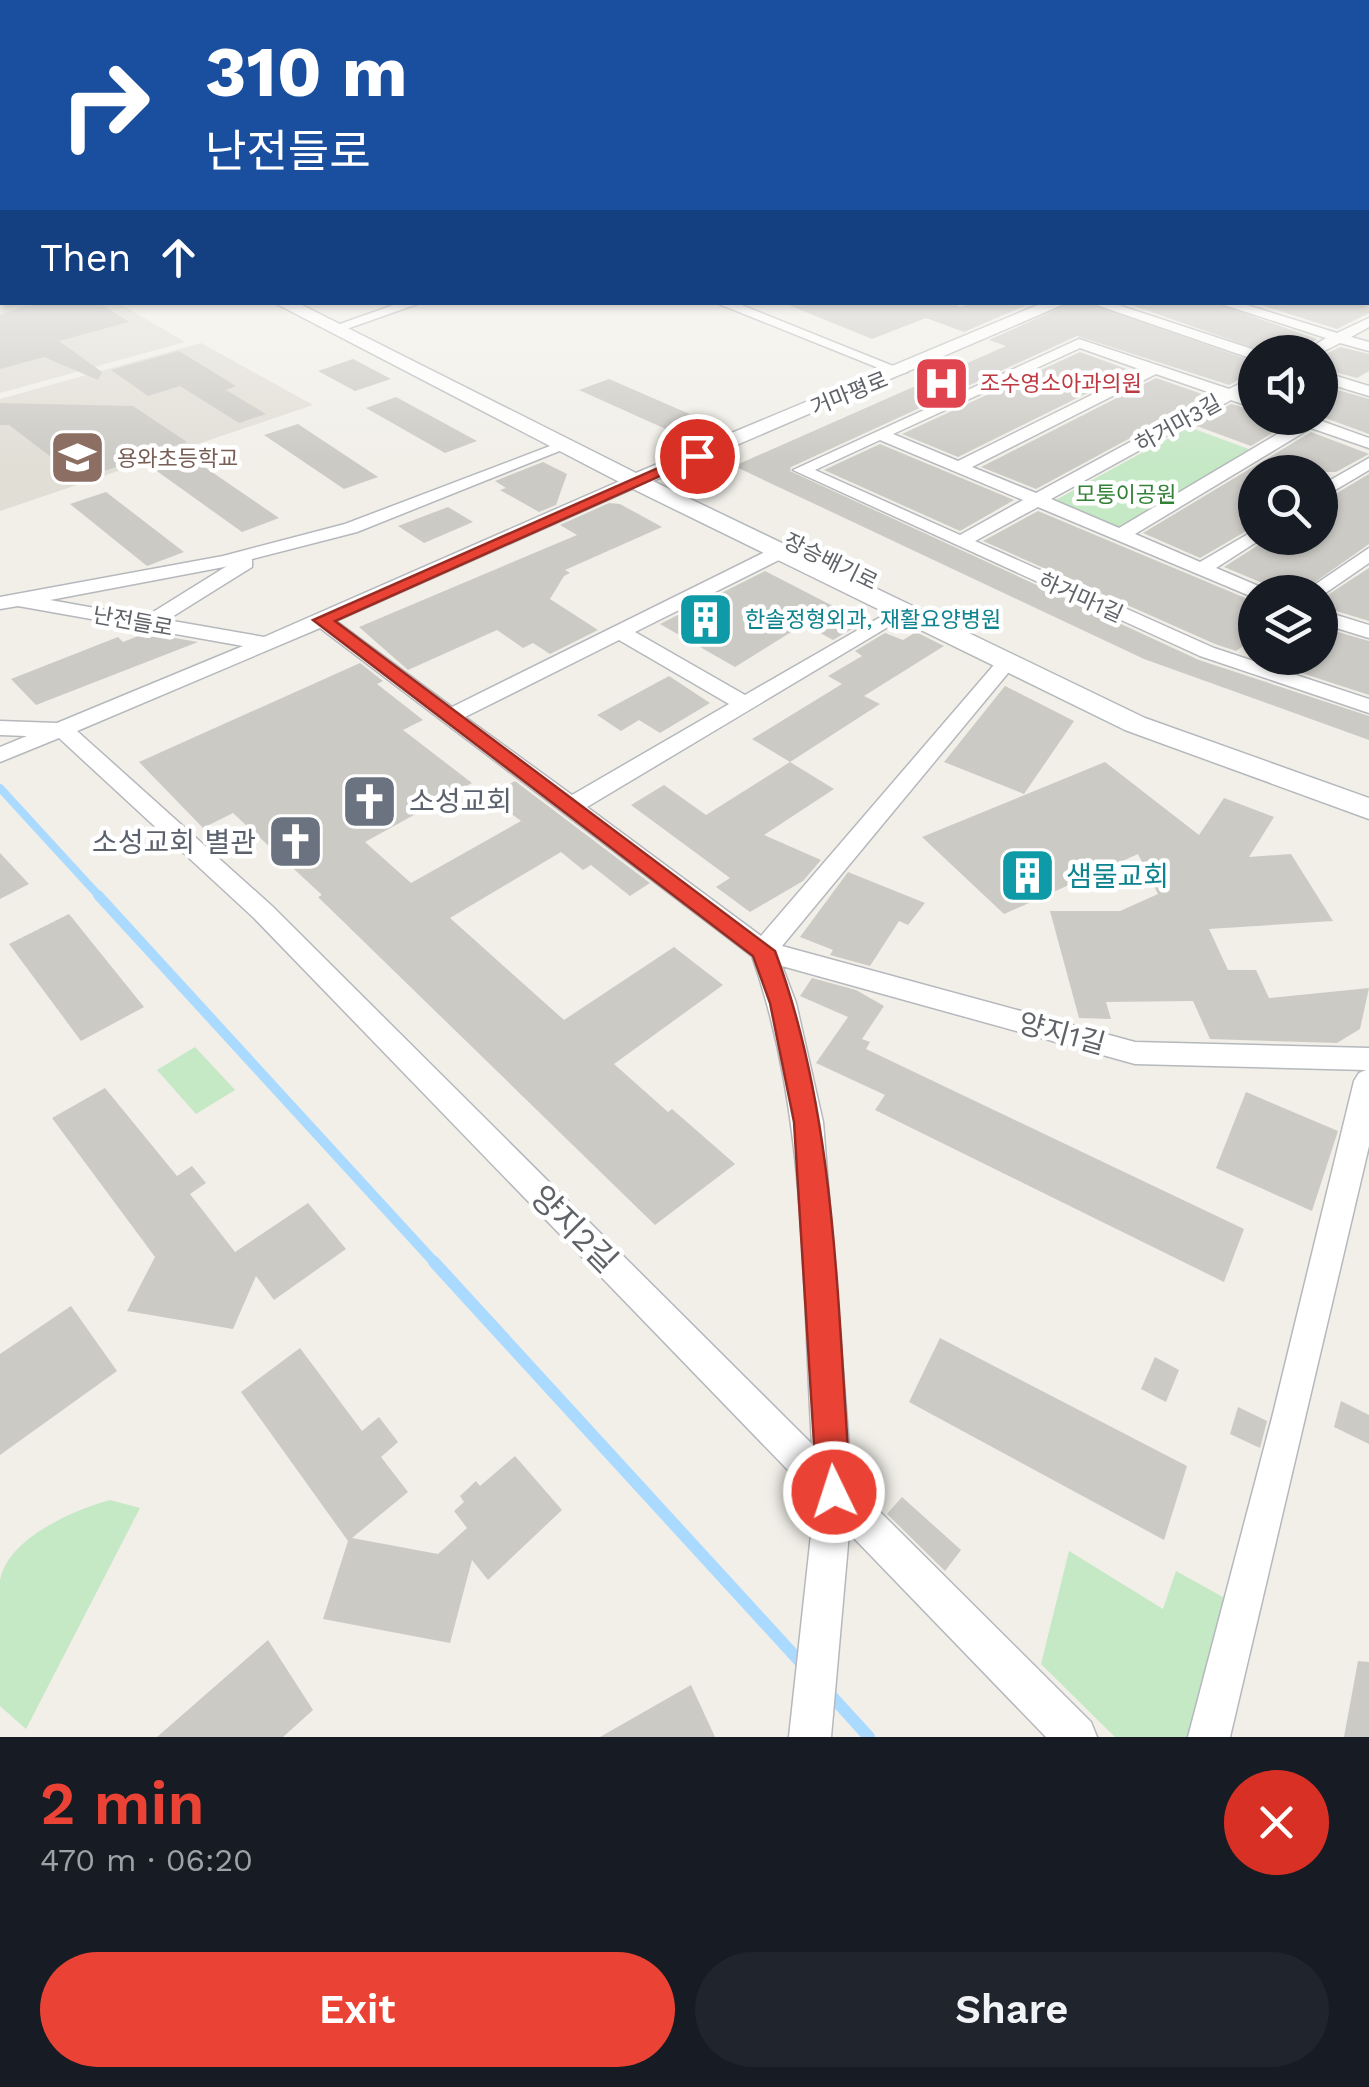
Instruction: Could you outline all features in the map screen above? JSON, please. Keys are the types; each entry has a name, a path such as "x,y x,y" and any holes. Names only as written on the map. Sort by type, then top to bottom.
{"street":[{"name":"장승배기로","path":"288,305 341,327 644,478 1124,703 1369,792"},
{"name":"장승배기로","path":"308,305 341,327 564,446 644,478 780,552 1135,724 1369,809"},
{"path":"341,327 407,305"},
{"path":"728,305 901,372"},
{"name":"거마평로","path":"644,478 1054,305"},
{"path":"1103,305 1238,349"},
{"path":"1231,305 1369,347"},
{"path":"1263,315 1282,305"},
{"path":"1340,338 1369,322"},
{"name":"하거마3길","path":"801,470 1079,343 1238,398"},
{"path":"958,467 1156,369"},
{"path":"1338,382 1369,392"},
{"name":"하거마3길","path":"960,542 1238,391"},
{"path":"1338,432 1369,442"},
{"path":"880,434 1238,585"},
{"path":"1119,536 1280,435"},
{"path":"9,602 255,552 351,528 564,446"},
{"path":"1338,483 1369,463"},
{"name":"하거마1길","path":"801,470 1207,652 1369,706"},
{"name":"난전들로","path":"0,756 644,478"},
{"path":"1200,570 1238,546"},
{"path":"147,624 248,562 255,552"},
{"name":"장승배기로","path":"450,716 780,552"},
{"path":"1338,575 1369,554"},
{"name":"난전들로","path":"9,602 266,644"},
{"name":"장승배기로","path":"571,806 903,612"},
{"name":"양지1길","path":"322,620 763,951 1135,1054 1369,1059"},
{"path":"1338,622 1369,632"},
{"path":"619,631 744,704"},
{"path":"810,1737 833,1508 808,1122 782,1003 763,951 1006,662"},
{"name":"난전들로","path":"0,728 51,735"},
{"name":"양지2길","path":"51,735 262,912 833,1508 1076,1737"},
{"path":"1209,1737 1291,1414 1369,1081"}],"shaded area":[{"path":"0,305 122,305 185,342 0,393"},
{"name":"용와초등학교","path":"201,343 313,405 0,511 0,399"}],"green space":[{"name":"모퉁이공원","path":"1189,427 1254,451 1238,455 1238,461 1120,531 1054,501"},
{"path":"195,1047 235,1090 196,1114 157,1070"},
{"path":"110,1500 140,1508 26,1729 0,1706 0,1580 16,1551 44,1528"},
{"path":"1069,1551 1163,1609 1176,1571 1230,1601 1197,1737 1115,1737 1041,1664"}],"building":[{"path":"27,305 103,305 129,322 59,341 102,372 98,380 44,357 0,369 0,315"},
{"path":"788,305 1027,305 964,332 926,318 872,339"},
{"path":"1066,305 1093,305 1238,356 1238,380 1229,385 1077,336 791,467 790,471 1199,660 1369,716 1369,740 1144,659 734,466 1006,346 989,340"},
{"path":"1132,305 1221,305 1306,335 1238,335 1238,342"},
{"path":"1261,305 1369,305 1369,313 1337,329"},
{"path":"1338,348 1369,354 1369,371 1357,378 1338,373"},
{"path":"179,351 236,386 226,390 266,414 239,423 180,386 148,396 111,370"},
{"path":"1080,352 1132,371 958,457 902,434"},
{"path":"353,359 391,379 355,391 318,371"},
{"path":"1156,378 1208,396 1036,489 981,467"},
{"path":"609,379 708,422 679,435 579,390"},
{"path":"1338,390 1369,399 1369,434 1338,423"},
{"path":"396,397 477,441 445,453 366,408"},
{"path":"0,403 133,406 187,442 174,446 279,518 242,532 140,459 80,479 9,425 0,425"},
{"path":"1231,404 1238,406 1238,435 1269,435 1251,446 1194,425"},
{"path":"298,424 378,477 344,489 264,435"},
{"path":"1306,435 1319,435 1369,454 1338,471 1338,455 1273,455"},
{"path":"880,444 1014,500 960,531 824,470"},
{"path":"543,462 567,474 556,505 539,512 500,490 506,488 495,481"},
{"path":"1369,474 1369,544 1325,575 1243,575 1224,567 1243,555 1338,555 1338,492"},
{"path":"1238,476 1238,536 1200,558 1143,533"},
{"path":"106,492 184,552 147,566 70,504"},
{"path":"609,503 620,504 662,527 565,570 570,573 550,599 598,630 550,654 533,643 523,648 497,630 408,670 359,627 577,535 560,525"},
{"path":"448,507 473,522 424,543 398,526"},
{"path":"1038,511 1238,595 1238,650 1215,644 983,541"},
{"path":"1369,568 1369,621 1338,612 1338,588"},
{"name":"한솔정형외과, 재활요양병원","path":"765,571 864,622 833,640 804,624 735,667 660,624"},
{"path":"916,632 944,646 864,696 880,704 790,762 752,739 842,684 828,676 862,656 855,651 885,633 903,640"},
{"path":"1338,632 1369,641 1369,695 1307,675 1338,675"},
{"path":"146,633 198,642 36,705 11,679 118,637 123,642"},
{"path":"360,663 383,681 377,684 423,720 403,730 472,783 365,842 411,883 521,821 488,796 515,781 650,883 630,896 591,865 583,870 561,852 450,918 564,1020 674,947 723,985 614,1064 735,1164 655,1225 318,897 322,895 233,813 203,828 139,762"},
{"path":"669,676 710,703 660,733 639,720 621,731 597,715"},
{"path":"1005,686 1074,721 1024,794 944,762"},
{"path":"790,762 834,789 764,835 821,860 803,881 750,912 716,887 730,878 631,805 664,785 706,815"},
{"path":"1105,762 1199,835 1224,798 1274,817 1249,857 1291,854 1333,921 1209,929 1228,970 1256,970 1269,998 1369,988 1360,1029 1337,1043 1210,1039 1193,1001 1106,1002 1111,1019 1079,1018 1050,911 1120,911 1158,894 1138,854 1004,914 922,837"},
{"path":"0,853 29,884 0,899"},
{"path":"848,872 925,903 908,925 899,921 870,966 830,955 833,950 800,937"},
{"path":"69,914 144,1007 81,1041 9,944"},
{"path":"812,978 856,990 884,1006 862,1039 870,1042 866,1049 1244,1229 1224,1282 875,1110 885,1095 816,1063 848,1017 800,996"},
{"path":"105,1088 177,1176 192,1166 206,1183 190,1194 235,1252 308,1203 346,1249 274,1300 256,1276 233,1329 127,1311 155,1257 52,1118"},
{"path":"1246,1092 1338,1131 1312,1211 1216,1168"},
{"path":"71,1306 117,1371 0,1455 0,1354"},
{"path":"940,1338 1187,1466 1164,1540 909,1402"},
{"path":"300,1348 362,1431 379,1417 398,1442 381,1457 408,1492 352,1538 438,1554 467,1528 454,1511 464,1502 460,1496 476,1481 480,1486 515,1456 562,1510 488,1580 472,1560 450,1643 323,1619 348,1541 241,1392"},
{"path":"1155,1357 1179,1370 1166,1402 1141,1389"},
{"path":"1341,1401 1369,1415 1369,1444 1334,1427"},
{"path":"1238,1407 1267,1421 1260,1448 1230,1434"},
{"path":"902,1497 961,1550 945,1571 887,1514"},
{"path":"268,1640 313,1710 283,1737 157,1737"},
{"path":"1358,1661 1369,1662 1369,1737 1344,1737"},
{"path":"691,1685 715,1737 600,1737"}],"waterway":[{"path":"0,788 100,897"},
{"path":"98,895 436,1264"},
{"path":"434,1262 803,1665"},
{"path":"827,1691 869,1737"}],"place":[{"name":"조수영소아과의원","path":"941,383"},
{"name":"용와초등학교","path":"78,458"},
{"name":"한솔정형외과, 재활요양병원","path":"706,619"},
{"name":"소성교회","path":"370,801"},
{"name":"소성교회 별관","path":"295,842"},
{"name":"샘물교회","path":"1027,876"}],"route":[{"path":"697,456 322,620 763,951 782,1003 808,1122 834,1492"}]}
